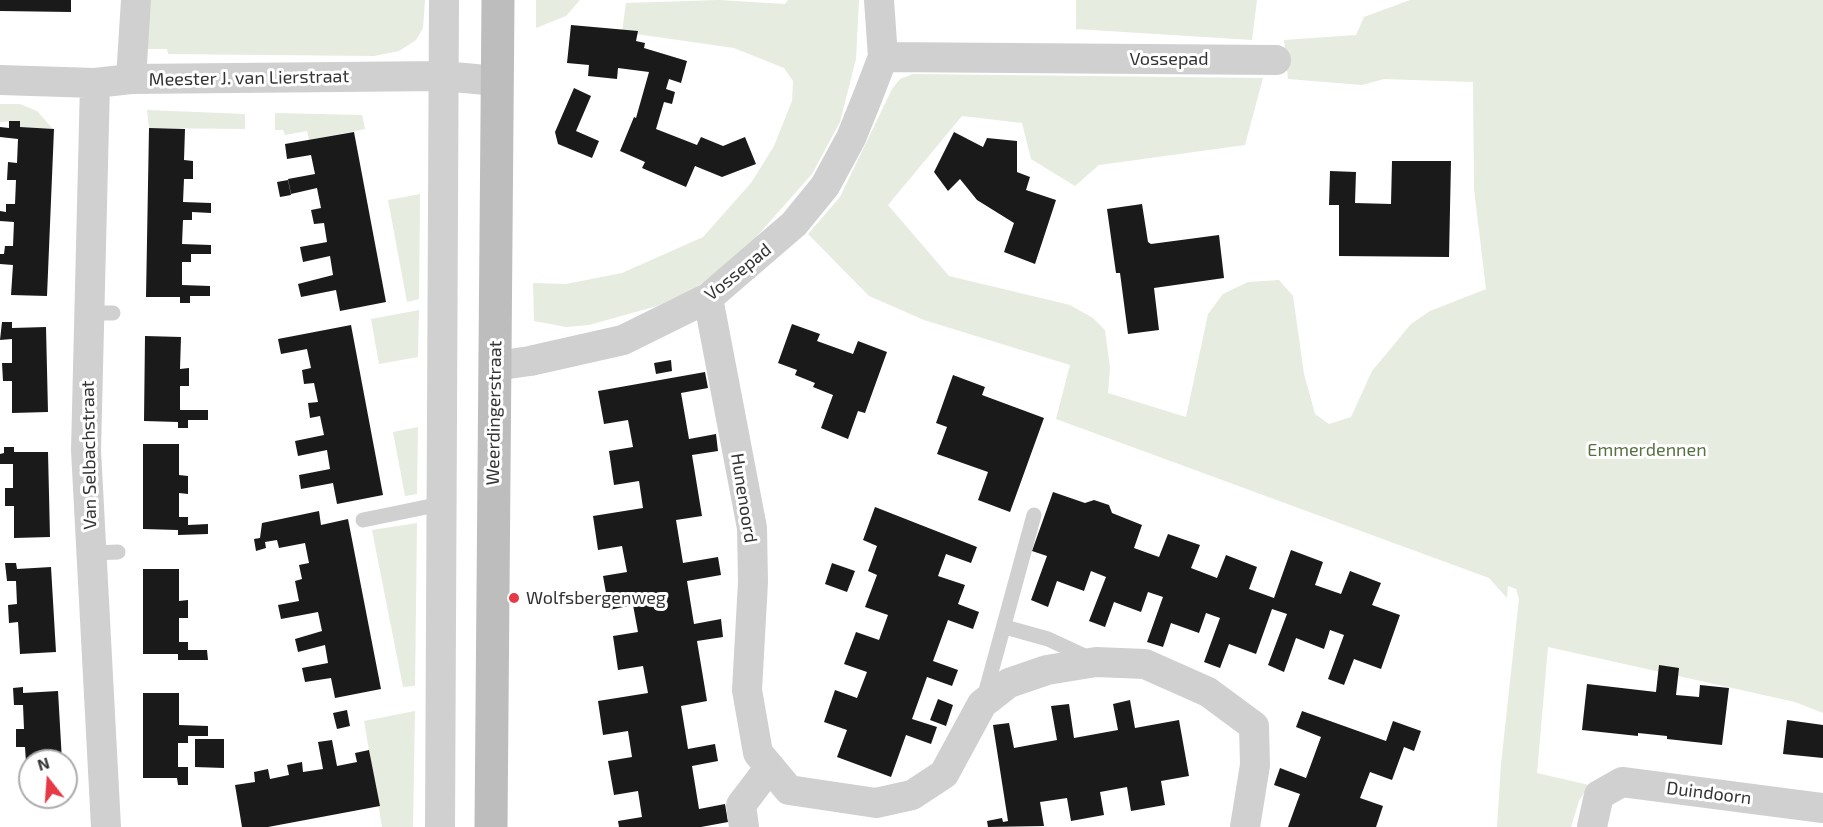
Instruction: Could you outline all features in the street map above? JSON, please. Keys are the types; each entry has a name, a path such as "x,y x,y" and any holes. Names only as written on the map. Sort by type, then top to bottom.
{"main road":[{"name":"Weerdingerstraat","path":"492,827 498,0"}],"street":[{"path":"131,79 136,0"},
{"path":"440,827 444,0"},
{"name":"Vossepad","path":"495,366 530,361 623,340 708,298 794,224 825,186 851,138 883,57 879,0"},
{"name":"Vossepad","path":"883,57 1276,60"},
{"name":"Meester J. van Lierstraat","path":"0,80 95,83 131,79 443,76 497,81"},
{"name":"Van Selbachstraat","path":"95,83 101,313 86,450 105,553 106,827"},
{"name":"Hunenoord","path":"708,298 752,528 753,582 747,690 758,753 789,790 876,803 912,795 944,774 982,704 1009,683 1047,670 1096,662 1145,664 1208,692 1254,726 1255,765 1245,827"},
{"path":"744,827 741,805 770,767"},
{"name":"Duindoorn","path":"1592,827 1599,795 1622,782 1823,808"}],"lane":[{"path":"363,520 441,504"},
{"path":"982,704 1005,627 1013,584 1034,515"},
{"path":"1005,627 1048,639 1096,662"}],"green space":[{"path":"142,0 425,0 423,28 416,40 399,51 374,56 168,54 167,49 148,49"},
{"path":"536,0 580,0 566,16 536,28"},
{"path":"719,0 785,4 788,0 859,0 856,59 840,122 812,174 742,253 694,289 657,306 589,325 566,327 534,321 533,283 566,284 622,273 703,237 751,183 774,146 792,101 793,81 784,68 734,48 622,32 626,3"},
{"path":"1076,0 1257,0 1252,40 1076,29"},
{"name":"Emmerdennen","path":"1410,0 1823,0 1823,713 1795,702 1548,647 1537,773 1589,785 1579,801 1571,827 1497,827 1501,764 1519,599 1516,589 1508,586 1507,598 1489,578 1056,419 1070,365 924,320 869,296 808,234 840,197 892,89 900,79 913,74 1263,78 1245,145 1099,165 1075,186 1031,159 1022,123 962,116 888,205 949,276 1070,305 1093,318 1105,330 1110,368 1108,393 1186,417 1208,314 1223,294 1248,282 1279,280 1293,296 1304,374 1315,414 1329,424 1351,417 1372,371 1411,324 1430,311 1486,289 1474,189 1473,82 1384,79 1362,85 1288,79 1284,40 1356,35 1364,17"},
{"path":"0,104 20,104 37,111 53,129 20,127 19,121 0,122"},
{"path":"147,110 245,114 245,129 149,128"},
{"path":"275,113 362,115 365,129 309,140 307,131 285,135 283,130 275,130"},
{"path":"420,194 419,299 407,302 388,200"},
{"path":"419,310 418,357 379,364 371,319"},
{"path":"418,427 417,494 405,496 393,432"},
{"path":"417,523 415,686 403,687 372,530"},
{"path":"415,711 413,827 382,827 364,721"}],"building":[{"path":"0,0 71,0 71,12 0,11"},
{"path":"571,25 638,31 636,41 645,43 644,48 687,61 681,83 669,79 666,89 675,92 672,104 664,102 656,129 697,145 701,137 723,146 745,137 756,164 722,177 695,166 686,187 642,168 645,162 620,151 634,117 636,118 649,72 618,68 617,79 588,76 589,65 567,63"},
{"path":"574,88 591,96 576,131 599,141 592,158 558,144 555,132"},
{"path":"9,121 20,121 20,127 54,129 47,296 11,295 13,265 0,264 0,254 4,254 5,246 13,246 14,222 0,221 0,211 6,212 6,204 15,204 16,180 7,180 8,162 17,163 18,139 0,137 0,127 9,128"},
{"path":"149,128 185,129 184,160 193,161 193,179 184,179 183,202 211,203 211,213 192,212 192,220 183,220 182,244 211,245 211,254 191,254 191,262 182,262 182,285 210,286 210,296 190,296 190,303 180,303 180,297 146,297"},
{"path":"354,132 386,302 340,311 336,290 301,297 298,284 333,275 330,256 303,262 300,247 327,242 324,223 314,224 311,210 321,208 317,188 291,194 288,179 315,174 311,155 287,159 285,144"},
{"path":"954,132 983,147 987,138 1017,141 1017,172 1030,177 1026,190 1056,200 1035,264 1004,252 1014,223 977,200 960,179 948,191 934,172"},
{"path":"1392,161 1451,161 1449,257 1339,256 1339,205 1329,205 1330,171 1356,172 1355,203 1391,204"},
{"path":"288,180 291,195 280,197 277,182"},
{"path":"1142,204 1148,242 1151,244 1219,235 1224,278 1154,288 1159,330 1128,334 1120,273 1116,273 1107,209"},
{"path":"2,322 12,322 12,328 46,327 48,412 12,413 12,381 3,381 2,363 12,363 12,339 0,340"},
{"path":"792,324 820,334 817,341 853,354 858,341 887,352 865,413 858,411 848,439 821,428 833,395 813,387 815,383 795,375 797,370 778,363"},
{"path":"351,325 383,495 337,504 333,483 301,489 299,475 330,469 327,450 298,456 295,441 324,435 320,416 310,418 308,403 318,402 314,383 304,384 302,370 311,368 307,349 281,354 278,339"},
{"path":"145,336 181,337 180,369 189,368 189,386 180,386 180,410 208,410 208,420 188,420 188,428 178,428 178,422 144,421"},
{"path":"671,360 672,371 656,374 654,363"},
{"path":"705,372 708,388 681,393 689,439 716,434 718,451 692,455 702,516 676,520 683,563 718,557 721,575 687,581 694,624 721,619 723,637 697,641 707,701 681,706 688,749 715,744 718,761 692,766 699,809 725,804 728,822 701,827 619,827 618,821 642,817 638,791 614,795 608,761 632,757 628,731 603,735 598,701 648,693 643,666 618,670 613,636 638,632 633,605 609,610 603,576 627,572 622,546 598,550 593,516 643,508 639,481 614,485 609,451 633,447 628,420 604,424 598,391"},
{"path":"953,375 985,387 982,395 1044,418 1010,512 978,500 988,472 937,454 947,427 936,423"},
{"path":"143,444 179,444 179,475 188,476 188,494 179,493 179,517 188,517 188,525 208,524 208,534 178,535 178,530 143,529"},
{"path":"4,447 14,447 14,452 48,452 50,537 14,538 14,506 5,506 5,488 13,488 13,464 0,464 0,454 4,453"},
{"path":"1053,492 1085,503 1094,500 1109,505 1112,513 1142,525 1134,548 1159,557 1168,534 1200,545 1191,568 1217,578 1226,555 1257,567 1249,589 1274,598 1291,550 1323,562 1315,585 1341,594 1350,571 1381,583 1372,605 1400,615 1381,669 1354,659 1344,685 1328,679 1344,635 1330,630 1324,649 1296,638 1284,672 1268,665 1287,614 1272,609 1256,654 1229,644 1220,668 1204,662 1220,618 1206,613 1199,633 1171,623 1163,647 1147,642 1163,597 1148,592 1141,612 1114,602 1105,627 1089,621 1106,577 1091,571 1084,591 1057,581 1048,607 1031,600 1047,556 1032,551"},
{"path":"875,507 977,547 971,563 946,554 938,576 965,585 958,604 979,612 973,629 948,620 933,661 958,670 952,686 927,677 912,719 937,727 931,744 906,735 891,777 837,757 847,730 824,722 835,690 857,698 867,672 844,664 856,632 879,640 888,615 865,607 877,575 868,571 877,546 863,540"},
{"path":"319,511 321,525 348,519 381,689 335,698 331,678 305,682 302,668 328,663 325,645 298,652 295,639 322,631 318,612 281,619 278,605 299,601 295,581 302,579 299,565 309,563 305,543 279,548 277,540 265,542 266,548 256,551 254,539 260,538 262,523"},
{"path":"5,563 16,563 17,569 51,567 56,652 20,654 18,622 9,623 8,605 17,604 16,581 7,581"},
{"path":"832,563 855,571 847,592 825,584"},
{"path":"143,569 179,569 179,601 188,600 188,618 179,618 179,642 188,642 188,650 207,650 208,660 178,660 178,654 143,654"},
{"path":"1659,665 1679,668 1676,695 1699,697 1700,685 1729,688 1722,745 1667,739 1667,736 1638,733 1638,736 1582,730 1587,684 1656,692"},
{"path":"23,687 23,693 58,691 61,749 16,747 16,729 24,729 23,705 14,705 13,688"},
{"path":"143,693 179,693 179,725 208,726 208,736 188,736 188,743 178,743 178,767 188,767 188,785 178,785 177,778 143,778"},
{"path":"938,699 953,705 946,726 930,720"},
{"path":"1130,700 1135,728 1179,720 1189,776 1161,781 1165,805 1131,811 1127,787 1100,792 1104,815 1071,821 1067,798 1040,802 1044,826 988,827 987,821 1002,818 1003,822 1008,821 993,725 1009,723 1014,748 1057,740 1051,706 1069,704 1074,738 1118,730 1113,704"},
{"path":"347,710 350,726 337,729 333,713"},
{"path":"1302,711 1386,741 1393,721 1421,731 1414,751 1404,747 1392,780 1370,772 1360,798 1383,806 1376,827 1288,827 1300,794 1274,785 1280,768 1306,778 1321,737 1296,727"},
{"path":"1787,720 1823,725 1823,758 1783,754"},
{"path":"195,739 224,739 224,768 195,767"},
{"path":"332,740 337,766 357,762 355,753 369,750 380,806 268,827 242,827 235,785 255,782 254,772 268,769 270,779 289,775 287,765 302,762 303,772 323,769 318,742"}],"place":[{"name":"Wolfsbergenweg","path":"514,598"}]}
